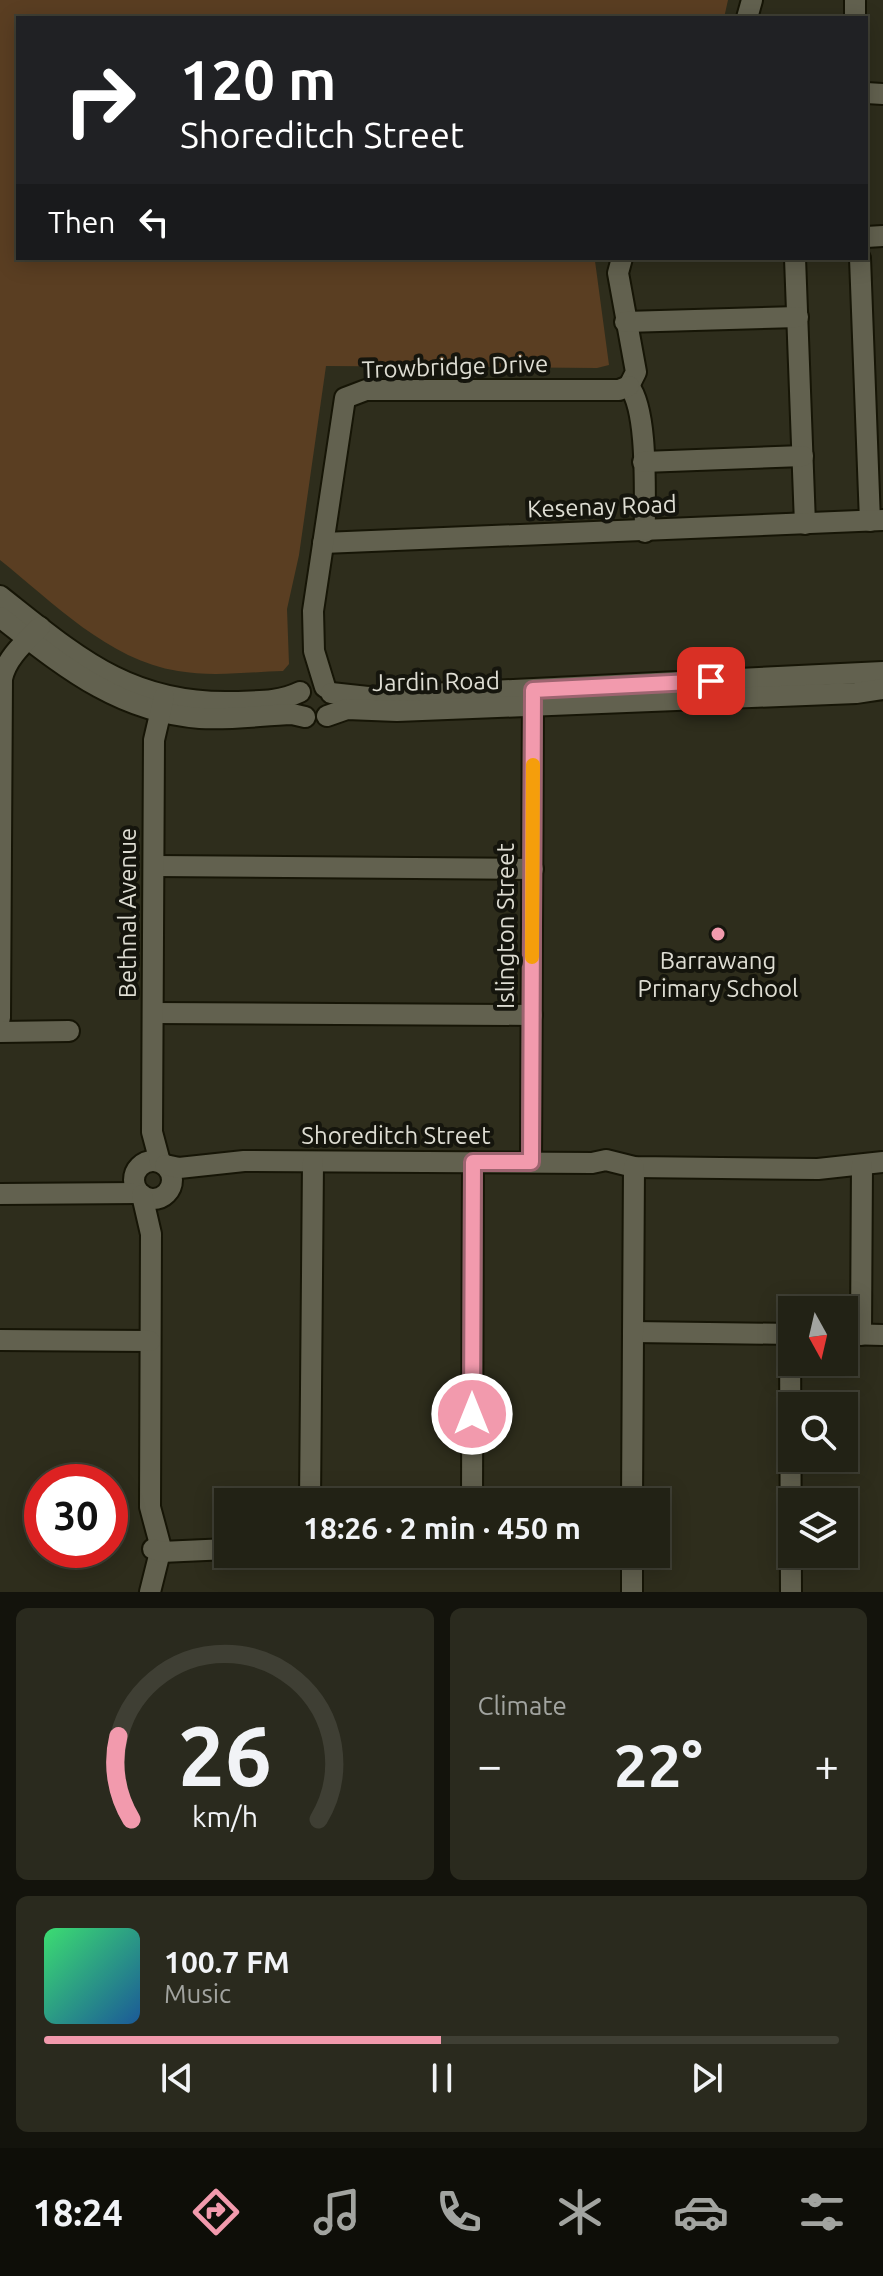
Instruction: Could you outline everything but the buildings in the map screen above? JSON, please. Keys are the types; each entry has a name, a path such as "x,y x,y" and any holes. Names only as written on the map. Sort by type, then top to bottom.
{"street":[{"path":"621,260 618,273 625,322 635,357 636,372 629,386 638,401 645,532"},
{"path":"795,260 805,524"},
{"path":"860,260 877,521"},
{"path":"625,322 798,317"},
{"name":"Trowbridge Drive","path":"305,717 298,708 316,690 313,611 345,398 366,390 619,390 629,386"},
{"path":"643,462 803,456"},
{"name":"Kesenay Road","path":"323,543 877,521"},
{"name":"Jardin Road","path":"0,596 34,633 94,686 123,700 162,704 277,700 316,690 368,697 533,698 856,693 883,689"},
{"name":"Jardin Road","path":"0,617 34,633"},
{"path":"0,1018 4,670 34,633"},
{"name":"Jardin Road","path":"162,704 200,718 292,714 316,721 347,709 397,711 883,672"},
{"path":"316,690 333,708 327,716"},
{"name":"Islington Street","path":"531,1162 533,698"},
{"name":"Bethnal Avenue","path":"138,1182 152,1132 154,740 162,704"},
{"path":"155,866 533,869"},
{"path":"153,1013 532,1015"},
{"path":"0,1032 69,1031"},
{"name":"Bethnal Avenue","path":"152,1132 162,1164"},
{"name":"Shoreditch Street","path":"162,1164 200,1166 244,1161 592,1163 606,1160 634,1173 680,1168 818,1169 883,1162"},
{"path":"149,1592 158,1548 146,1530 150,1507 151,1234 138,1182 148,1161 162,1164 171,1175 151,1234"},
{"path":"310,1488 313,1162"},
{"path":"472,1488 473,1162"},
{"path":"855,1296 862,1165"},
{"name":"Shoreditch Street","path":"167,1191 200,1166"},
{"path":"632,1488 634,1173"},
{"path":"138,1182 152,1199 167,1191"},
{"path":"0,1194 101,1193 138,1182"},
{"path":"633,1332 778,1334"},
{"path":"858,1335 883,1335"},
{"path":"0,1340 150,1341"},
{"path":"791,1376 791,1592"},
{"path":"158,1548 214,1549"},
{"path":"632,1568 632,1592"}],"shaded area":[{"path":"0,0 728,0 724,16 16,16 16,260 596,260 609,365 597,368 326,366 299,555 287,609 289,664 283,671 204,674 152,665 128,655 83,627 0,560"}],"slow traffic":[{"path":"532,957 533,765"}],"place":[{"name":"Barrawang Primary School","path":"718,934"}],"route":[{"path":"472,1414 473,1162 531,1162 533,690 711,681"}]}
